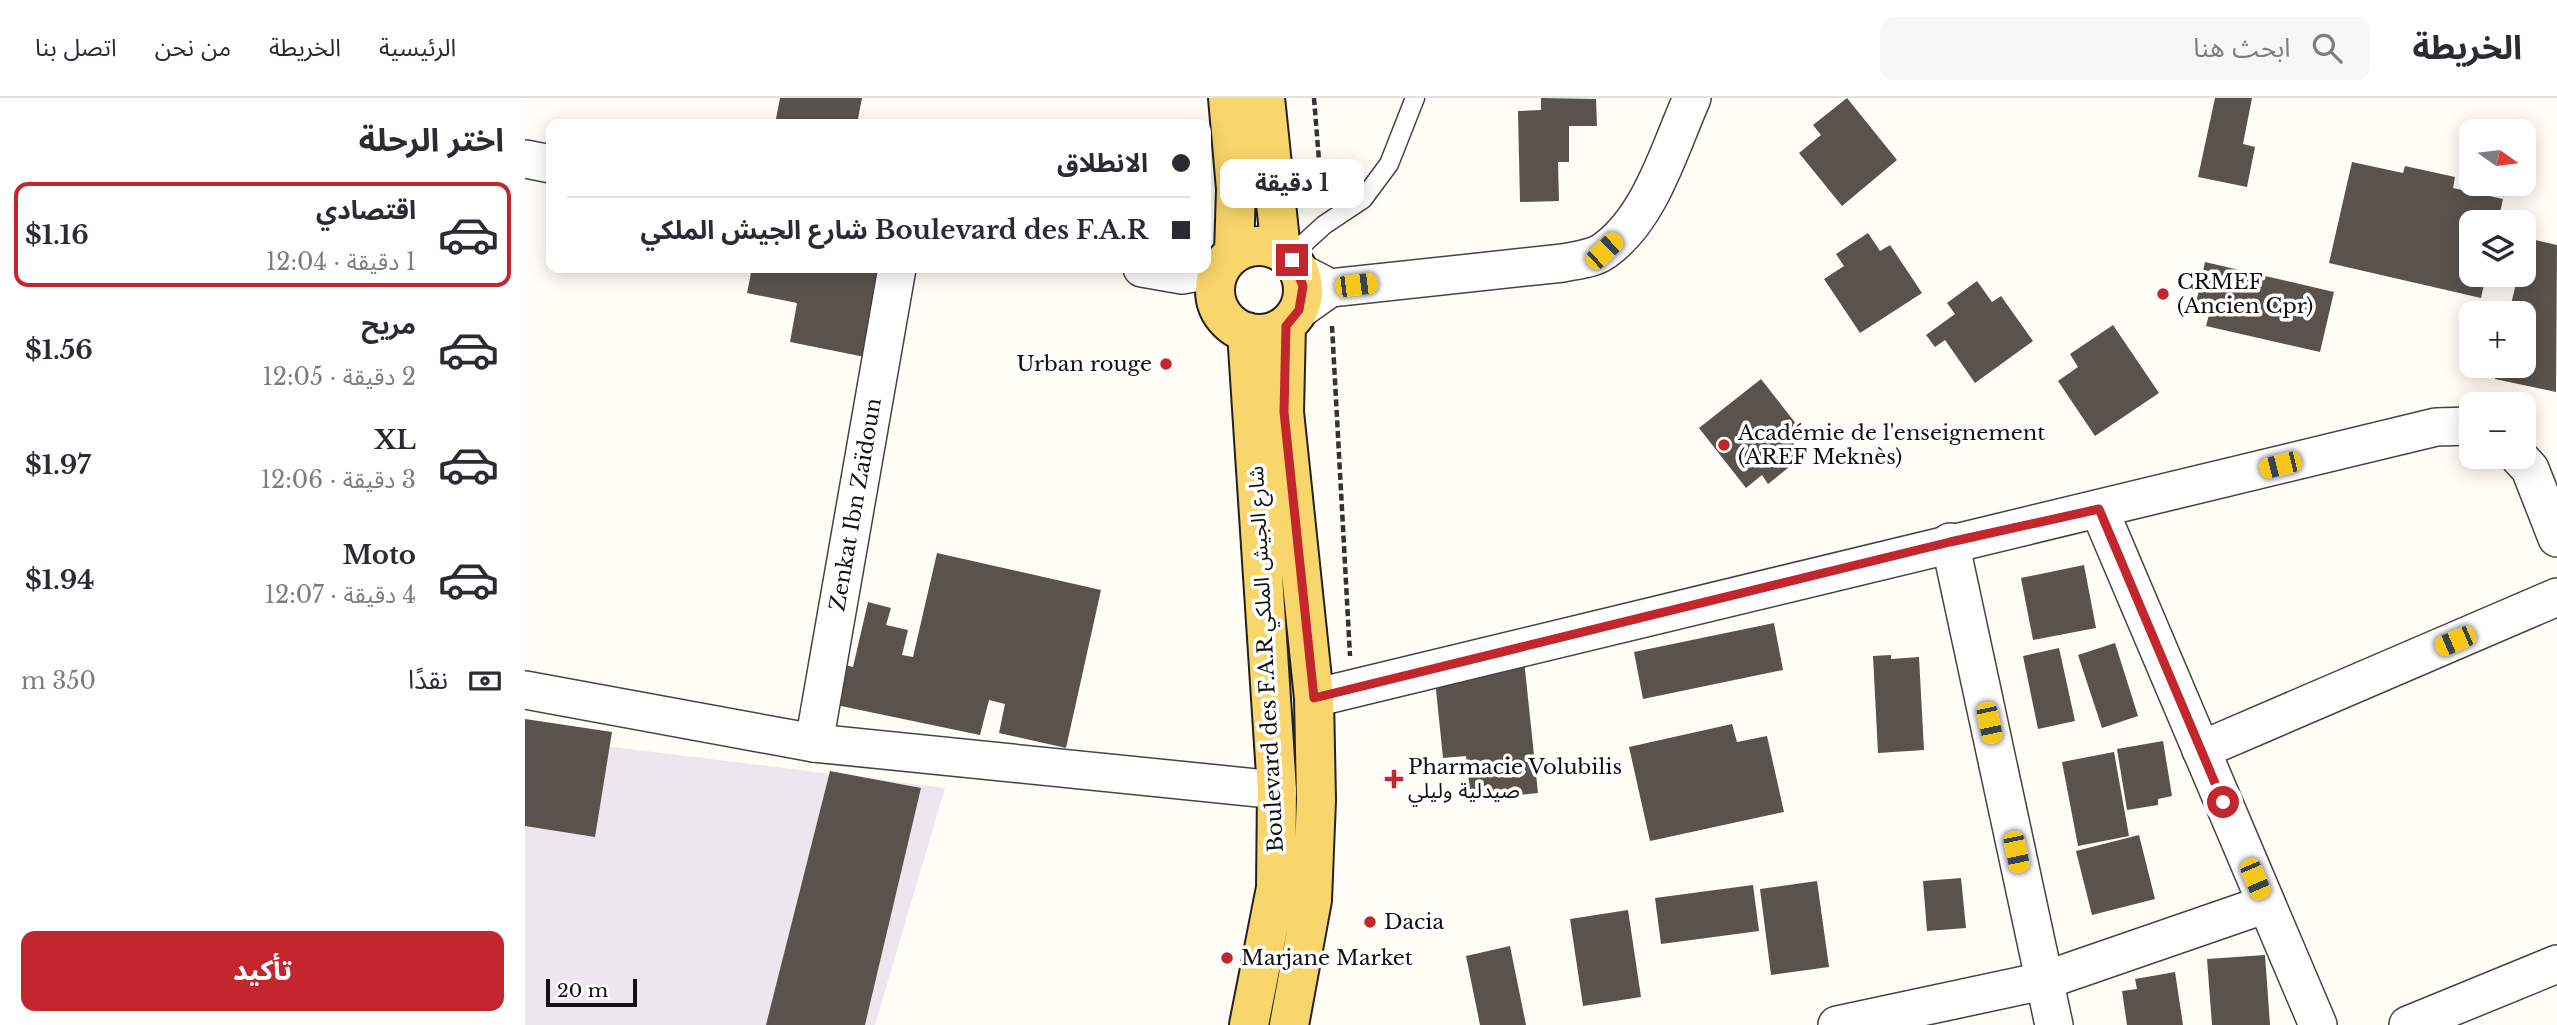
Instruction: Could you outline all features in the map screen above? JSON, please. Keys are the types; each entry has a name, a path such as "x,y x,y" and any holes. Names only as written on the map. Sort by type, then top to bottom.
{"main road":[{"path":"1227,98 1236,189 1227,261 1215,279 1216,303 1229,323 1247,332 1263,335 1292,318"},
{"name":"Boulevard des F.A.R شارع الجيش الملكي","path":"1265,98 1303,286 1292,318 1284,412 1314,698 1316,800 1312,900 1289,1025"},
{"path":"1227,261 1256,245 1300,267"},
{"name":"Boulevard des F.A.R شارع الجيش الملكي","path":"1247,332 1277,790 1276,888 1249,1025"}],"street":[{"path":"1300,267 1563,263 1586,259 1604,251 1628,228 1648,196 1692,98"},
{"path":"525,159 546,163"},
{"path":"1211,266 1227,261"},
{"name":"Zenkat Ibn Zaïdoun","path":"814,743 896,273"},
{"path":"1171,273 1188,273"},
{"path":"1314,698 1950,542 2099,509 2436,427 2459,426"},
{"path":"2530,469 2557,538"},
{"path":"2099,509 2318,1025"},
{"path":"1950,542 2054,1025"},
{"path":"2201,750 2557,597"},
{"path":"525,690 814,743 1277,790"},
{"path":"1837,1025 2043,981 2266,905"},
{"path":"2408,1025 2557,964"}],"lane":[{"path":"1300,267 1324,225 1363,199 1388,164 1415,98"}],"path":[{"path":"1314,98 1324,225"},
{"path":"1300,267 1352,690"}],"shaded area":[{"path":"525,736 945,788 875,1025 525,1025"}],"building":[{"path":"780,98 862,98 858,119 776,119"},
{"path":"1541,98 1596,99 1597,126 1569,126 1569,162 1558,162 1559,201 1520,202 1518,111 1541,110"},
{"path":"1847,98 1897,160 1842,206 1799,153 1821,135 1813,125"},
{"path":"2215,98 2252,98 2243,144 2255,147 2247,187 2198,177"},
{"path":"2352,162 2403,173 2405,166 2455,177 2453,188 2459,189 2459,196 2503,199 2501,210 2459,210 2459,287 2483,287 2481,298 2329,263"},
{"path":"1868,233 1880,251 1890,245 1922,293 1860,333 1824,279 1844,266 1836,254"},
{"path":"2536,240 2557,245 2556,392 2495,379 2536,378 2536,301 2512,301 2515,287 2536,287"},
{"path":"2205,262 2334,292 2320,352 2206,326 2211,307 2196,303"},
{"path":"751,273 882,273 865,357 790,342 797,303 747,293"},
{"path":"1977,281 1992,302 2001,296 2033,341 1975,383 1945,340 1935,347 1926,335 1955,314 1947,303"},
{"path":"2113,325 2159,393 2095,436 2058,381 2078,367 2070,354"},
{"path":"1761,379 1797,425 1786,434 1803,456 1768,484 1762,475 1746,488 1699,428"},
{"path":"937,553 1101,590 1066,748 999,733 1005,704 989,700 980,735 836,705 845,665 853,667 868,602 891,608 886,625 908,630 902,655 913,657"},
{"path":"2084,565 2096,628 2033,640 2021,578"},
{"path":"1774,623 1783,670 1643,699 1634,652"},
{"path":"2115,643 2138,716 2102,728 2078,655"},
{"path":"2059,648 2075,721 2038,729 2023,656"},
{"path":"1891,655 1891,659 1919,657 1924,750 1878,753 1873,656"},
{"path":"1524,660 1538,793 1471,800 1466,756 1443,758 1434,670"},
{"path":"525,719 612,732 595,837 525,826"},
{"path":"1732,724 1737,742 1767,736 1784,812 1650,841 1629,747"},
{"path":"2163,741 2172,796 2158,799 2158,805 2127,810 2117,749"},
{"path":"2114,752 2129,836 2078,846 2062,762"},
{"path":"830,771 921,788 865,1025 766,1025"},
{"path":"2139,835 2155,899 2092,915 2076,851"},
{"path":"1961,878 1966,928 1927,931 1923,881"},
{"path":"1817,881 1829,967 1771,975 1760,889"},
{"path":"1753,885 1759,931 1661,944 1655,898"},
{"path":"1628,910 1641,997 1583,1006 1570,919"},
{"path":"1510,946 1526,1025 1480,1025 1466,956"},
{"path":"2265,955 2270,1025 2212,1025 2207,959"},
{"path":"2175,972 2183,1025 2127,1025 2122,991 2137,989 2135,979"}],"place":[{"name":"CRMEF (Ancien Cpr)","path":"2163,294"},
{"name":"Urban rouge","path":"1166,364"},
{"name":"Académie de l'enseignement (AREF Meknès)","path":"1724,445"},
{"name":"Pharmacie Volubilis صيدلية وليلي","path":"1394,779"},
{"name":"Dacia","path":"1370,922"},
{"name":"Marjane Market","path":"1227,958"}],"route":[{"path":"1292,260 1303,286 1299,310 1286,326 1284,412 1314,698 1950,542 2099,509 2223,802"}]}
